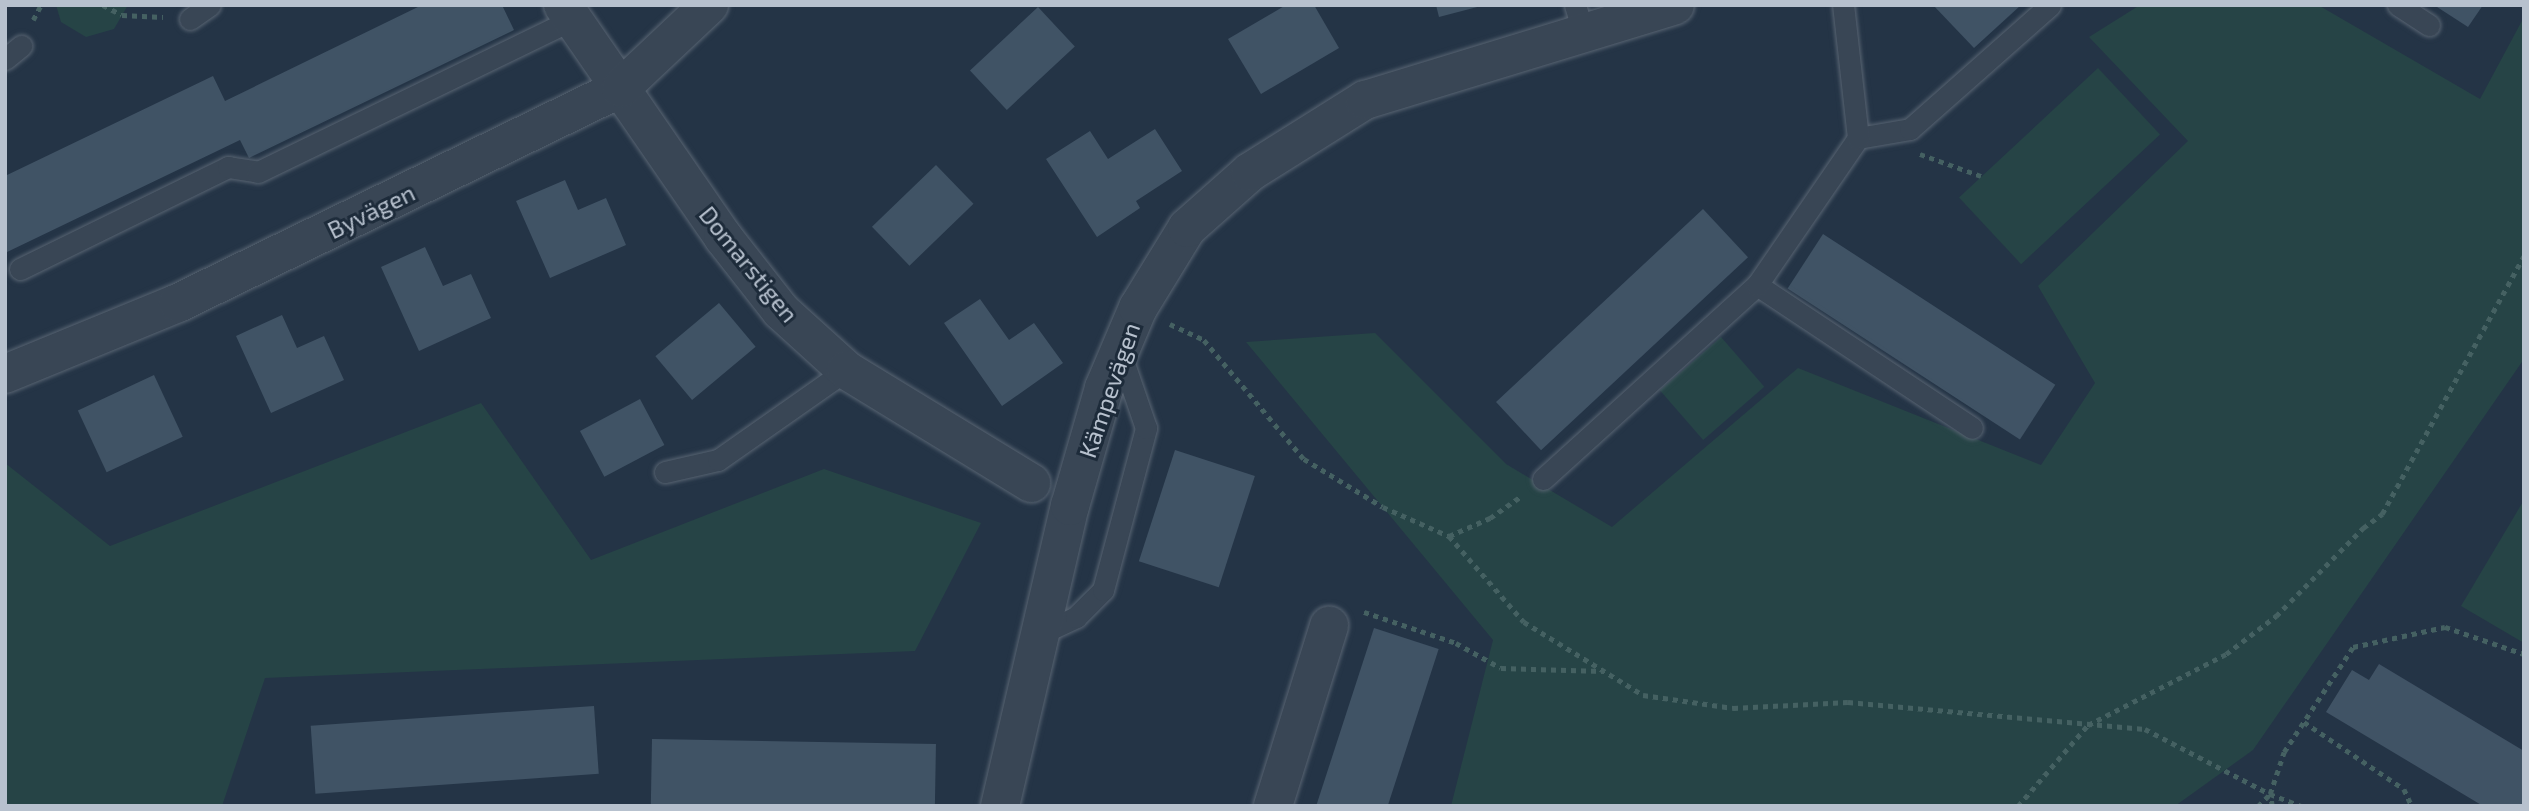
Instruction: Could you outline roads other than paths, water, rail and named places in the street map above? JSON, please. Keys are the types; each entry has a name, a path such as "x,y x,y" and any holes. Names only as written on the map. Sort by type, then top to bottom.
{"street":[{"name":"Byvägen","path":"5,374 178,303 621,88 709,5"},
{"name":"Kämpevägen","path":"1000,806 1070,506 1104,388 1138,308 1187,228 1250,172 1365,100 1579,18 1667,6"},
{"name":"Domarstigen","path":"568,12 723,237 773,300 846,370 1031,483"},
{"path":"1272,806 1329,626"}],"lane":[{"path":"190,19 210,5"},
{"path":"1543,480 1757,285 1858,138 1843,5"},
{"path":"1858,138 1910,129 2050,5"},
{"path":"2398,5 2429,25"},
{"path":"20,269 228,167 258,172 568,12"},
{"path":"1757,285 1972,428"},
{"path":"1042,633 1076,617 1103,590 1146,428 1120,350"},
{"path":"665,471 718,460 846,370"}]}
